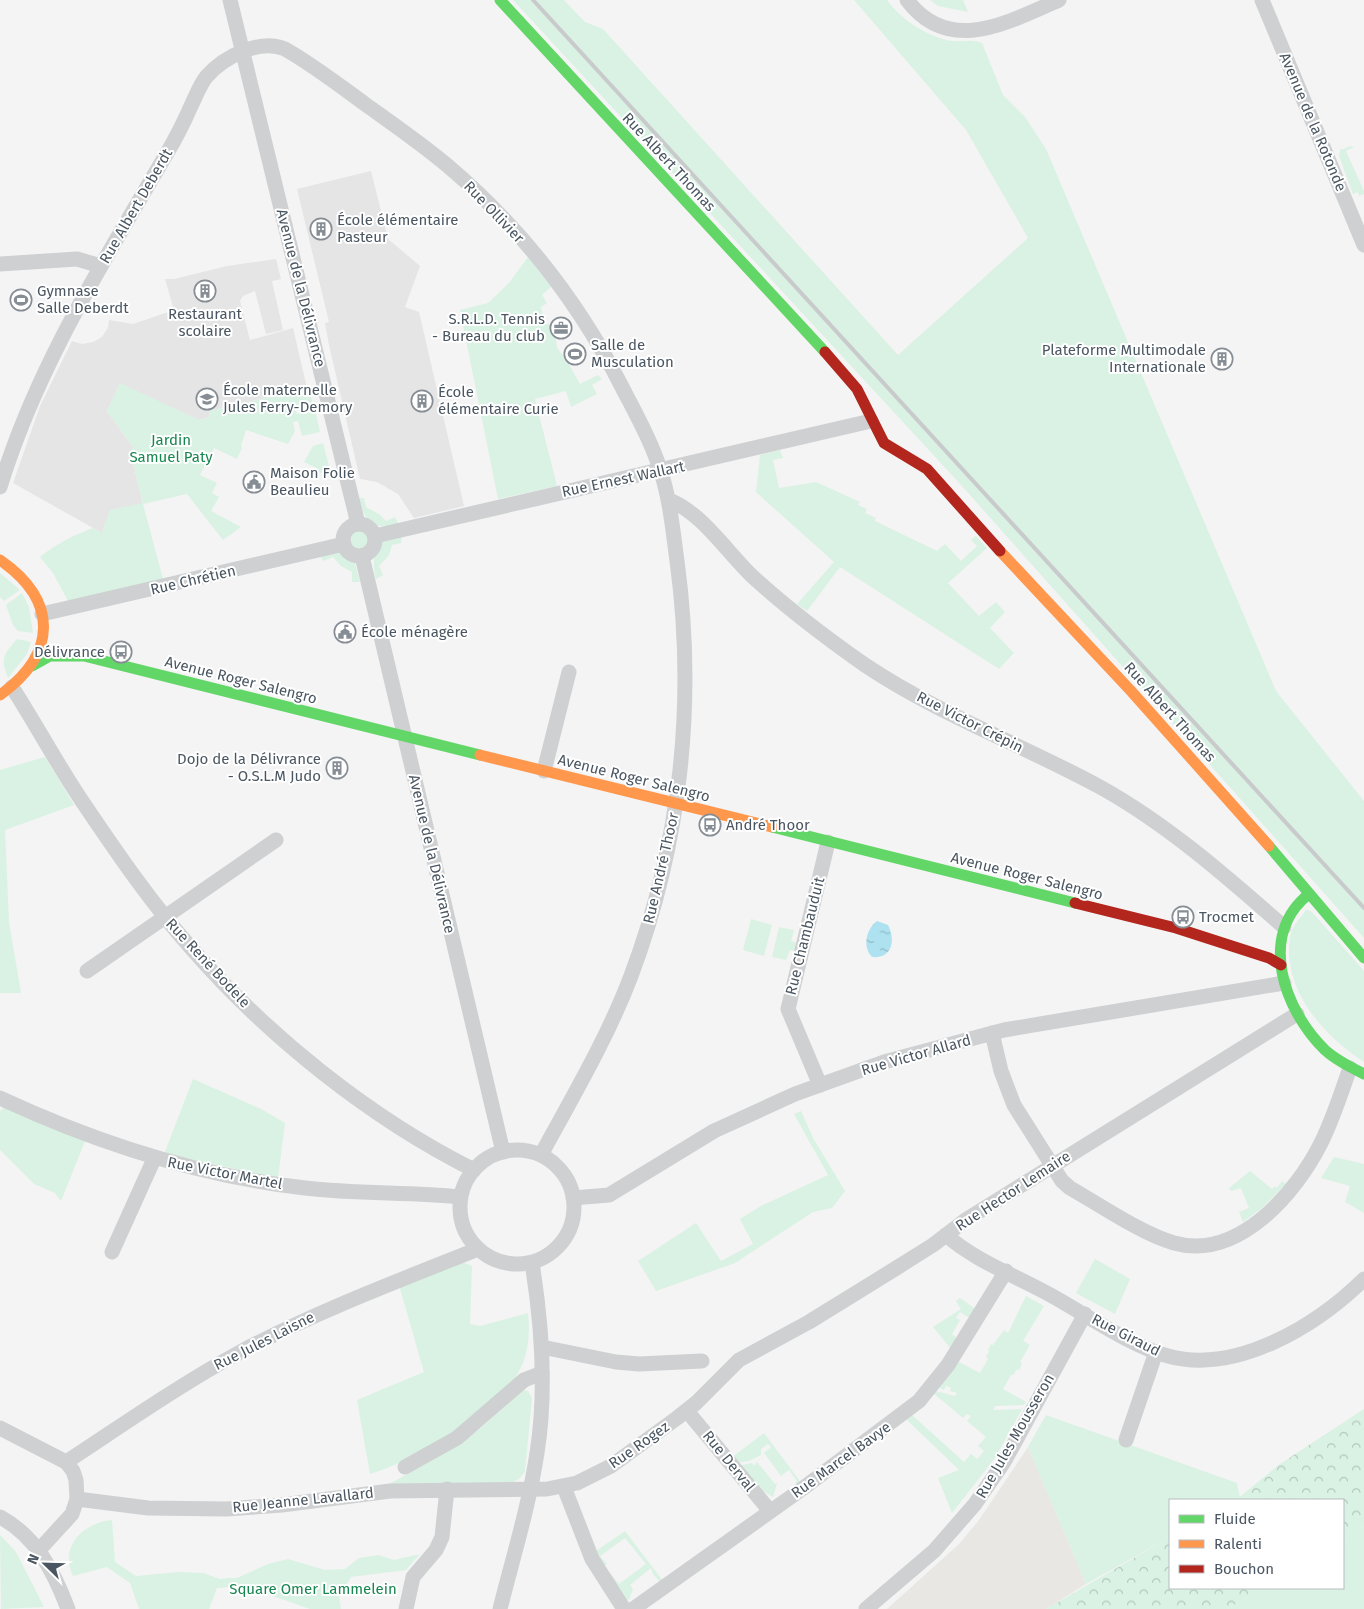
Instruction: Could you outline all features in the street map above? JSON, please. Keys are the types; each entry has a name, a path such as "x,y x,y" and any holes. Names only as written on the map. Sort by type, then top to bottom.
{"street":[{"name":"Avenue de la Délivrance","path":"230,0 358,524"},
{"name":"Rue Albert Thomas","path":"500,0 852,382 863,424 884,443 927,469 1077,635 1138,698 1259,834 1364,958"},
{"path":"907,0 916,13 934,24 965,32 994,28 1059,0"},
{"name":"Avenue de la Rotonde","path":"1262,0 1364,245"},
{"name":"Rue Ollivier","path":"243,52 272,45 292,53 444,163 494,209 542,263 575,307 614,370 650,442 660,470"},
{"name":"Rue Albert Deberdt","path":"0,487 18,432 54,350 169,150 206,77 225,62 243,52"},
{"path":"0,264 77,259 101,266"},
{"name":"Rue Albert Thomas","path":"816,344 848,398"},
{"name":"Rue Ernest Wallart","path":"375,536 863,424"},
{"name":"Rue Albert Thomas","path":"899,466 925,477 946,492"},
{"name":"Rue André Thoor","path":"541,1155 596,1056 630,979 651,914 676,804 683,752 686,678 682,603 668,500 660,470"},
{"name":"Rue Victor Crépin","path":"668,500 691,512 740,565 779,600 866,665 902,688 1116,797 1182,843 1282,935"},
{"path":"358,524 370,528 375,536 375,546 362,556 353,555 344,544 343,539 348,529 358,524"},
{"name":"Rue Chrétien","path":"43,620 344,544"},
{"name":"Avenue de la Délivrance","path":"362,556 503,1152"},
{"name":"Avenue Roger Salengro","path":"0,560 18,571 28,582 38,600 47,635 57,644 84,656 1176,928 1271,946 1282,935"},
{"path":"6,691 32,666 40,647 43,620"},
{"name":"Avenue Roger Salengro","path":"32,666 50,656 84,656"},
{"path":"544,771 569,672"},
{"name":"Rue René Bodele","path":"6,691 84,804 165,916 225,984 300,1052 386,1118 474,1170"},
{"path":"87,971 276,840"},
{"name":"Rue Chambauduit","path":"820,1085 788,1009 828,842"},
{"path":"992,1033 1001,1071 1012,1098 1062,1181 1070,1188 1165,1240 1192,1246 1221,1241 1240,1233 1264,1217 1298,1180 1321,1142 1357,1071 1331,1055 1297,1014 1284,983 1281,965 1282,935 1290,912 1309,894"},
{"name":"Avenue Roger Salengro","path":"1176,928 1269,958 1281,965"},
{"name":"Rue Victor Allard","path":"573,1198 609,1195 714,1131 820,1085 884,1062 992,1033 1284,983"},
{"name":"Rue Hector Lemaire","path":"730,1367 749,1354 817,1317 1052,1165 1297,1014"},
{"name":"Rue Victor Martel","path":"0,1098 61,1126 154,1158 211,1172 303,1188 345,1192 460,1197"},
{"path":"516,1150 541,1155 562,1171 569,1183 573,1198 574,1215 564,1238 547,1256 532,1263 508,1264 497,1261 478,1249 464,1228 459,1209 460,1197 465,1182 474,1170 492,1156 503,1152 516,1150"},
{"path":"112,1252 154,1158"},
{"name":"Rue Giraud","path":"946,1235 964,1250 1156,1352 1180,1358 1203,1360 1226,1357 1258,1348 1285,1337 1338,1303 1364,1279"},
{"name":"Rue Jules Laisne","path":"66,1462 176,1389 262,1341 363,1294 478,1249"},
{"path":"500,1609 530,1490 540,1433 542,1347 532,1263"},
{"name":"Rue Marcel Bavye","path":"633,1609 770,1512 919,1401 948,1365 1006,1271"},
{"name":"Rue Jules Mousseron","path":"866,1609 934,1551 976,1504 1004,1462 1085,1314"},
{"path":"542,1347 622,1363 702,1361"},
{"path":"1126,1440 1156,1352"},
{"name":"Rue Rogez","path":"530,1490 564,1487 603,1471 687,1410 730,1367"},
{"path":"405,1468 457,1438 524,1380 542,1373"},
{"name":"Rue Derval","path":"687,1410 770,1512"},
{"path":"0,1428 66,1462 76,1480 77,1499 68,1520 39,1550"},
{"path":"564,1487 592,1559 624,1609"},
{"path":"406,1609 413,1578 436,1550 442,1537 447,1489"},
{"name":"Rue Jeanne Lavallard","path":"77,1499 148,1508 226,1509 282,1505 372,1493 447,1489 530,1490"},
{"path":"0,1516 18,1528 39,1550 54,1576 68,1609"}],"shaded area":[{"path":"371,171 388,239 420,266 405,307 419,312 464,506 414,518 398,494 377,482 360,479 329,345 325,323 329,322 297,189"},
{"name":"École maternelle Jules Ferry-Demory","path":"276,259 281,279 272,281 283,330 266,334 255,291 243,296 240,301 250,340 293,328 307,388 209,411 210,417 199,420 120,384 107,411 133,447 131,454 143,504 110,510 102,533 13,483 40,406 72,341 82,344 93,342 102,337 108,328 109,320 133,324 174,310 165,279 174,279 227,266"},
{"path":"1028,1447 1086,1584 1046,1609 887,1609 959,1544 979,1520"}],"green space":[{"path":"513,0 564,0 585,22 603,29 898,355 1028,238 966,130 854,0 887,0 899,14 933,36 951,41 982,43 1003,95 1025,117 1046,149 1276,691 1364,801 1364,938 962,486"},
{"path":"930,0 963,0 968,12 938,6"},
{"path":"1351,146 1354,147 1346,151 1364,191 1364,194 1359,196 1358,192 1353,194 1339,156 1340,150"},
{"path":"528,257 551,287 542,295 547,303 541,307 545,324 554,324 557,348 566,359 580,384 598,375 602,379 592,385 597,394 571,407 566,391 535,399 557,486 498,499 460,310 488,303 509,283"},
{"name":"Jardin Samuel Paty","path":"120,383 199,420 210,417 209,411 309,388 313,405 296,410 297,414 315,410 320,432 302,436 298,421 293,422 295,431 288,444 246,430 242,448 237,459 214,448 200,475 217,483 212,493 219,497 211,511 241,527 223,540 187,494 143,504 163,579 68,601 53,573 40,557 59,544 93,528 102,533 110,510 143,503 131,454 133,447 107,411"},
{"path":"323,443 331,474 314,472 316,468 304,462 313,446"},
{"path":"780,450 783,458 773,460 779,488 816,482 860,502 858,505 867,509 865,513 876,518 875,521 937,551 945,544 961,561 977,546 971,540 976,536 987,548 948,583 979,616 996,602 1005,612 990,628 1014,653 999,669 840,567 807,611 797,604 834,562 756,492 760,455"},
{"path":"358,498 364,498 366,507 379,514 386,521 395,517 399,525 382,526 371,523 364,514"},
{"path":"359,529 367,532 370,540 367,548 359,551 351,548 348,540 351,532"},
{"path":"402,534 401,543 392,545 389,555 379,566 383,575 376,579 374,564 375,554 379,545 389,538"},
{"path":"340,552 355,563 360,582 352,582 352,572 341,566 333,557 323,561 320,555"},
{"path":"0,573 20,590 4,601 0,597"},
{"path":"22,593 29,607 33,633 18,631 13,625 6,605"},
{"path":"17,639 31,642 27,654 8,678 4,660 9,649"},
{"path":"45,757 74,805 5,830 9,922 21,993 0,993 0,770"},
{"path":"1306,910 1311,911 1364,971 1364,1062 1325,1030 1314,1017 1297,988 1289,955 1290,941 1293,928"},
{"path":"751,919 772,925 764,956 743,950"},
{"path":"779,927 794,930 791,941 798,943 796,951 790,950 786,960 772,957"},
{"path":"193,1079 261,1109 285,1123 278,1178 164,1154"},
{"path":"5,1105 85,1141 61,1201 55,1193 34,1184 0,1150 0,1112"},
{"path":"801,1111 813,1138 845,1191 832,1208 813,1212 735,1263 656,1291 638,1261 696,1223 721,1261 753,1244 740,1219 761,1206 828,1175 794,1114"},
{"path":"1334,1157 1364,1164 1364,1213 1345,1202 1350,1186 1321,1178"},
{"path":"1250,1171 1272,1189 1275,1186 1277,1188 1282,1181 1286,1184 1262,1208 1243,1222 1239,1212 1249,1208 1241,1188 1231,1191 1229,1188"},
{"path":"1095,1259 1130,1279 1115,1314 1076,1293"},
{"path":"462,1262 472,1266 470,1324 480,1326 528,1313 527,1351 523,1363 513,1380 498,1398 457,1430 411,1458 370,1474 357,1400 424,1372 399,1285"},
{"path":"1026,1296 1044,1306 1023,1341 1030,1345 1020,1362 1022,1363 1019,1370 1017,1369 1011,1375 1003,1389 1026,1402 1024,1405 995,1406 993,1410 1022,1409 995,1458 952,1513 938,1478 959,1470 907,1420 912,1415 964,1462 971,1454 977,1459 984,1451 978,1446 986,1437 967,1421 971,1416 967,1414 963,1418 933,1393 936,1391 955,1396 957,1393 950,1391 951,1388 946,1386 944,1390 939,1388 959,1362 980,1373 988,1359 986,1357 991,1344 993,1345 1004,1330 1008,1333"},
{"path":"960,1298 977,1310 974,1316 968,1317 960,1312 956,1318 960,1320 952,1334 956,1337 957,1343 952,1350 933,1327 961,1309 956,1301"},
{"path":"523,1390 528,1391 532,1398 525,1472 519,1479 511,1483 389,1484 433,1460 481,1428"},
{"path":"1364,1409 1364,1526 1344,1538 1344,1499 1237,1499 1280,1464"},
{"path":"1046,1415 1237,1483 1240,1498 1169,1499 1169,1538 1086,1584 1028,1447"},
{"path":"764,1433 802,1484 795,1483 797,1481 789,1470 781,1476 764,1453 771,1447 768,1444 761,1449 761,1455 749,1461 735,1463 731,1458"},
{"path":"757,1462 775,1484 777,1483 773,1497 763,1491 737,1466 752,1463 754,1466"},
{"name":"Square Omer Lammelein","path":"112,1520 115,1562 136,1576 179,1572 203,1573 220,1579 237,1578 268,1564 288,1559 325,1570 345,1569 359,1558 378,1555 394,1560 420,1554 406,1570 351,1577 339,1597 341,1609 310,1609 244,1586 217,1588 209,1609 139,1609 130,1583 107,1567 73,1576 69,1565 69,1555 76,1538 92,1526"},
{"path":"1364,1526 1364,1609 1227,1609 1260,1589 1344,1589 1344,1538"},
{"path":"625,1531 663,1581 661,1583 653,1574 651,1568 630,1585 633,1589 629,1600 623,1598 608,1577 611,1574 619,1584 646,1564 625,1538 600,1556 607,1564 602,1567 596,1551"},
{"path":"0,1535 16,1552 44,1607 1,1609"},
{"path":"1169,1538 1169,1589 1260,1589 1227,1609 1046,1609"}],"water":[{"path":"877,921 888,925 892,942 888,952 884,955 872,957 866,943 870,929"}],"railway":[{"path":"533,0 1364,908"}],"traffic: fast":[{"path":"500,0 825,352"},
{"path":"32,666 50,656 84,656 480,755"},
{"path":"772,827 1075,903"},
{"path":"1269,846 1364,958"},
{"path":"1309,894 1293,911 1284,930 1280,951 1282,972 1288,994 1298,1015 1325,1050 1338,1060 1364,1074"}],"traffic: slow":[{"path":"1000,551 1131,691 1269,846"},
{"path":"0,560 19,576 33,593 41,610 44,628 41,645 32,662 19,679 0,695"},
{"path":"480,755 772,827"}],"traffic: jam":[{"path":"825,352 857,389 884,443 927,469 1000,551"},
{"path":"1075,903 1176,928 1269,958 1281,965"}],"place":[{"name":"École élémentaire Pasteur","path":"321,229"},
{"name":"Restaurant scolaire","path":"205,291"},
{"name":"Gymnase Salle Deberdt","path":"21,300"},
{"name":"S.R.L.D. Tennis - Bureau du club","path":"561,328"},
{"name":"Salle de Musculation","path":"575,354"},
{"name":"Plateforme Multimodale Internationale","path":"1222,359"},
{"name":"École maternelle Jules Ferry-Demory","path":"207,399"},
{"name":"École élémentaire Curie","path":"422,401"},
{"name":"Maison Folie Beaulieu","path":"254,482"},
{"name":"École ménagère","path":"345,632"},
{"name":"Délivrance","path":"121,652"},
{"name":"Dojo de la Délivrance - O.S.L.M Judo","path":"337,768"},
{"name":"André Thoor","path":"710,825"},
{"name":"Trocmet","path":"1183,917"}]}
